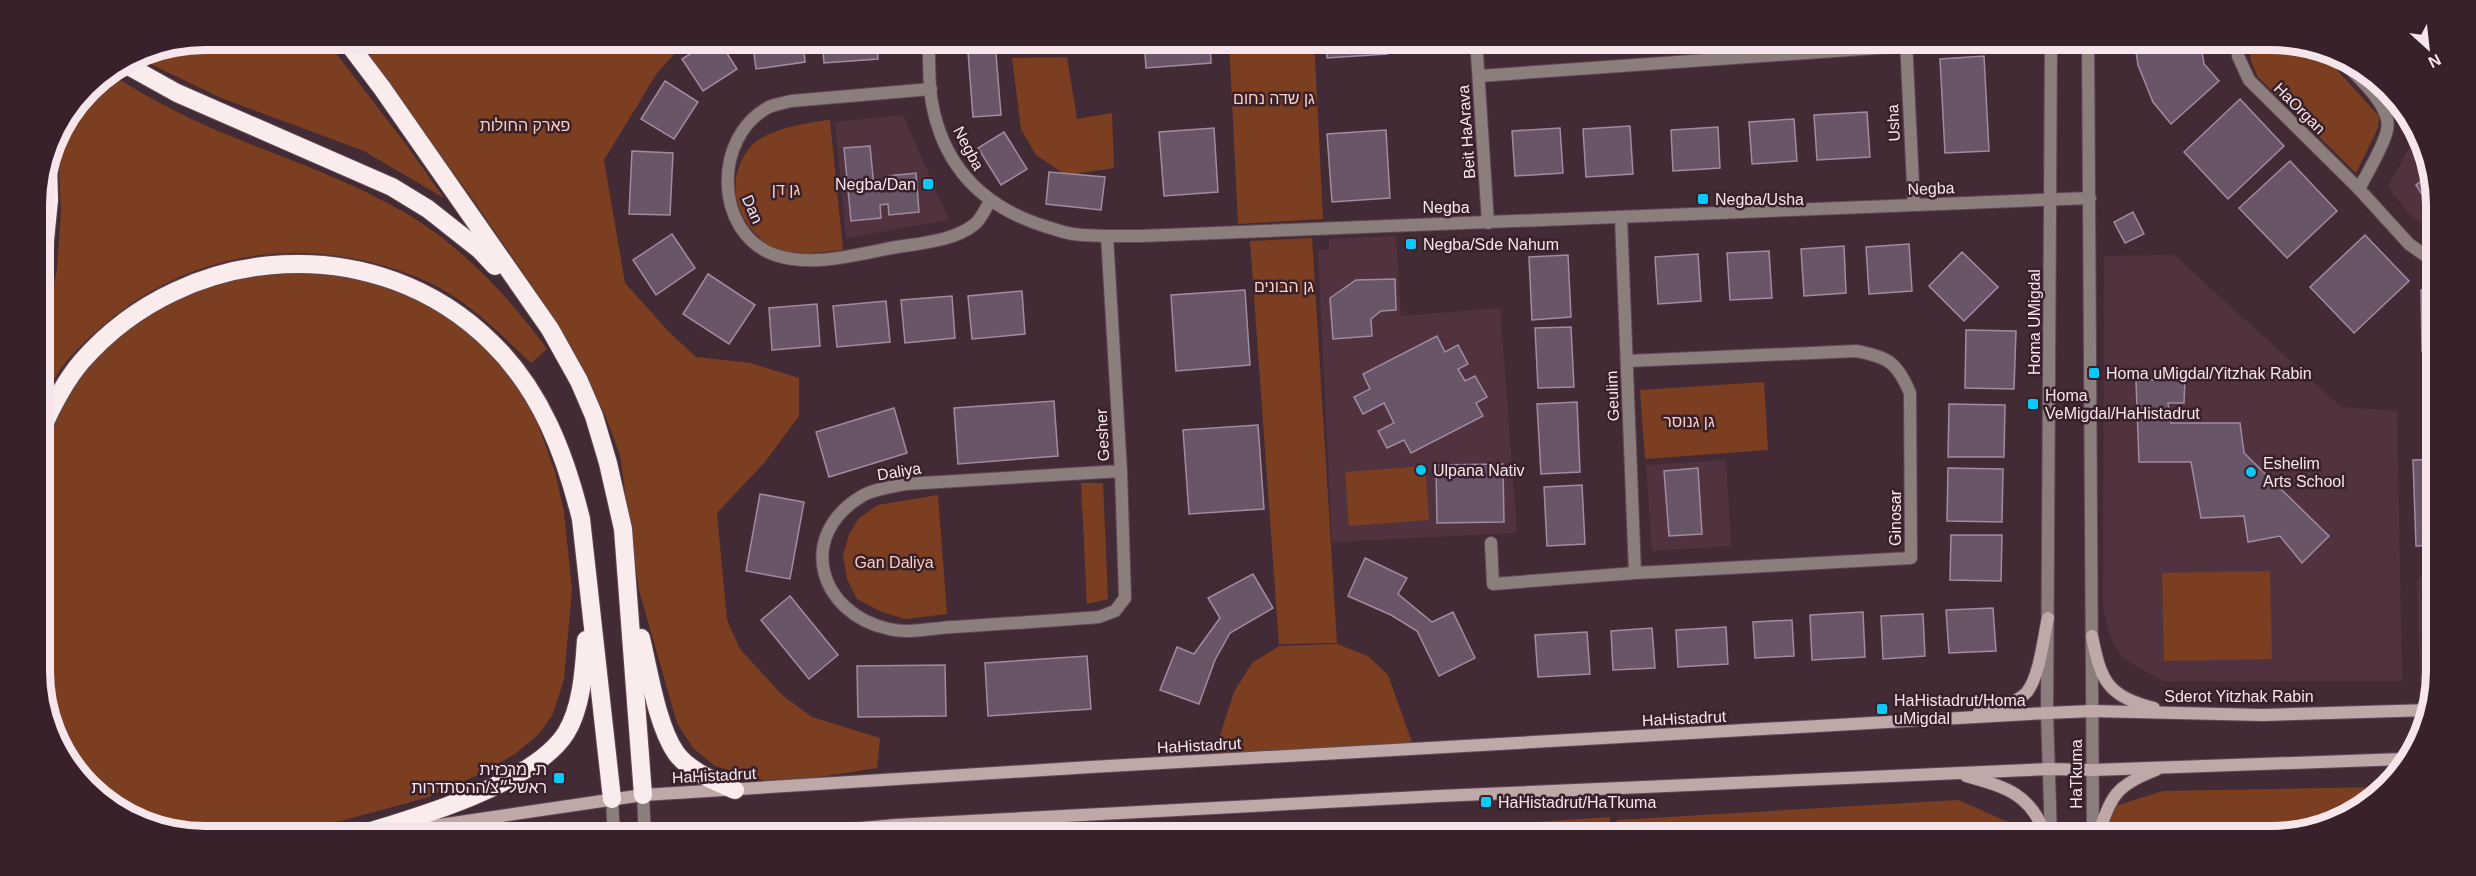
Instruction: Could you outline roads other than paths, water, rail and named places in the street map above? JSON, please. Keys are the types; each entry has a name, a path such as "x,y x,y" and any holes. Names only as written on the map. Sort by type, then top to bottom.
{"highway":[{"path":"353,50 566,355 601,437 623,529 643,795"},
{"path":"132,68 177,93 401,192 428,209 480,250 538,314"},
{"path":"50,413 65,384 99,343 151,304 188,284 241,268 267,264 316,264 373,274 425,293 471,323 493,343 532,393 560,446 572,483 581,519 612,799"},
{"path":"389,826 471,796 523,770 558,743 567,731 579,695 584,665 589,593"},
{"path":"629,593 664,729 677,754 703,774 735,790"}],"main road":[{"path":"1945,719 2012,702 2026,692 2037,670 2048,618"},
{"path":"2092,636 2098,667 2105,681 2117,693 2131,702 2176,713"},
{"name":"Sderot Yitzhak Rabin","path":"2047,713 2092,711 2263,715 2421,710"},
{"name":"HaHistadrut","path":"428,826 643,795 1091,767 2047,713"},
{"path":"896,826 1490,794 1956,773 2398,759"},
{"path":"2100,826 2112,798 2124,784 2166,766"},
{"path":"1956,773 2016,793 2028,804 2043,826"}],"street":[{"name":"Negba","path":"929,50 932,103 943,138 970,185 990,201 1016,216 1072,234 1107,236 1274,231 1419,223 1488,223 2090,198"},
{"name":"Beit HaArava","path":"1477,50 1488,223"},
{"path":"1479,76 1806,50"},
{"name":"Usha","path":"1906,50 1914,205"},
{"name":"Homa UMigdal","path":"2047,713 2051,50"},
{"path":"2088,50 2092,711"},
{"name":"HaOrgan","path":"2238,50 2238,56 2249,80 2359,189 2409,244 2426,256"},
{"path":"2350,71 2382,104 2388,116 2387,130 2359,189"},
{"name":"Dan","path":"932,89 791,101 770,107 746,127 732,149 727,182 728,196 737,223 748,238 773,254 792,259 819,261 953,236 976,224 990,201"},
{"name":"Geulim","path":"1621,216 1635,573"},
{"name":"Gesher","path":"1099,617 1115,611 1125,598 1121,471 1107,236"},
{"name":"Ginosar","path":"1491,543 1493,584 1635,573 1911,558 1910,393 1902,374 1882,356 1856,351 1627,361"},
{"name":"Daliya","path":"1099,617 890,630 857,618 842,605 823,574 821,558 824,539 831,523 863,495 882,489 906,484 1121,471"},
{"name":"HaTkuma","path":"2092,711 2095,826"},
{"name":"HaTkuma","path":"2047,713 2051,826"},
{"path":"643,795 644,826"},
{"path":"612,799 613,826"}],"place":[{"name":"Negba/Dan","path":"928,184"},
{"name":"Negba/Usha","path":"1703,199"},
{"name":"Negba/Sde Nahum","path":"1411,244"},
{"name":"Homa uMigdal/Yitzhak Rabin","path":"2094,373"},
{"name":"Homa VeMigdal/HaHistadrut","path":"2033,404"},
{"name":"Ulpana Nativ","path":"1421,470"},
{"name":"Eshelim Arts School","path":"2251,472"},
{"name":"HaHistadrut/Homa uMigdal","path":"1882,709"},
{"name":"ת. מרכזית ראשל״צ/ההסתדרות","path":"559,778"},
{"name":"HaHistadrut/HaTkuma","path":"1486,802"}],"park label":[{"name":"גן שדה נחום","path":"1274,98"},
{"name":"פארק החולות","path":"525,125"},
{"name":"גן דן","path":"786,189"},
{"name":"גן הבונים","path":"1284,286"},
{"name":"גן גנוסר","path":"1689,421"},
{"name":"Gan Daliya","path":"894,562"}]}
